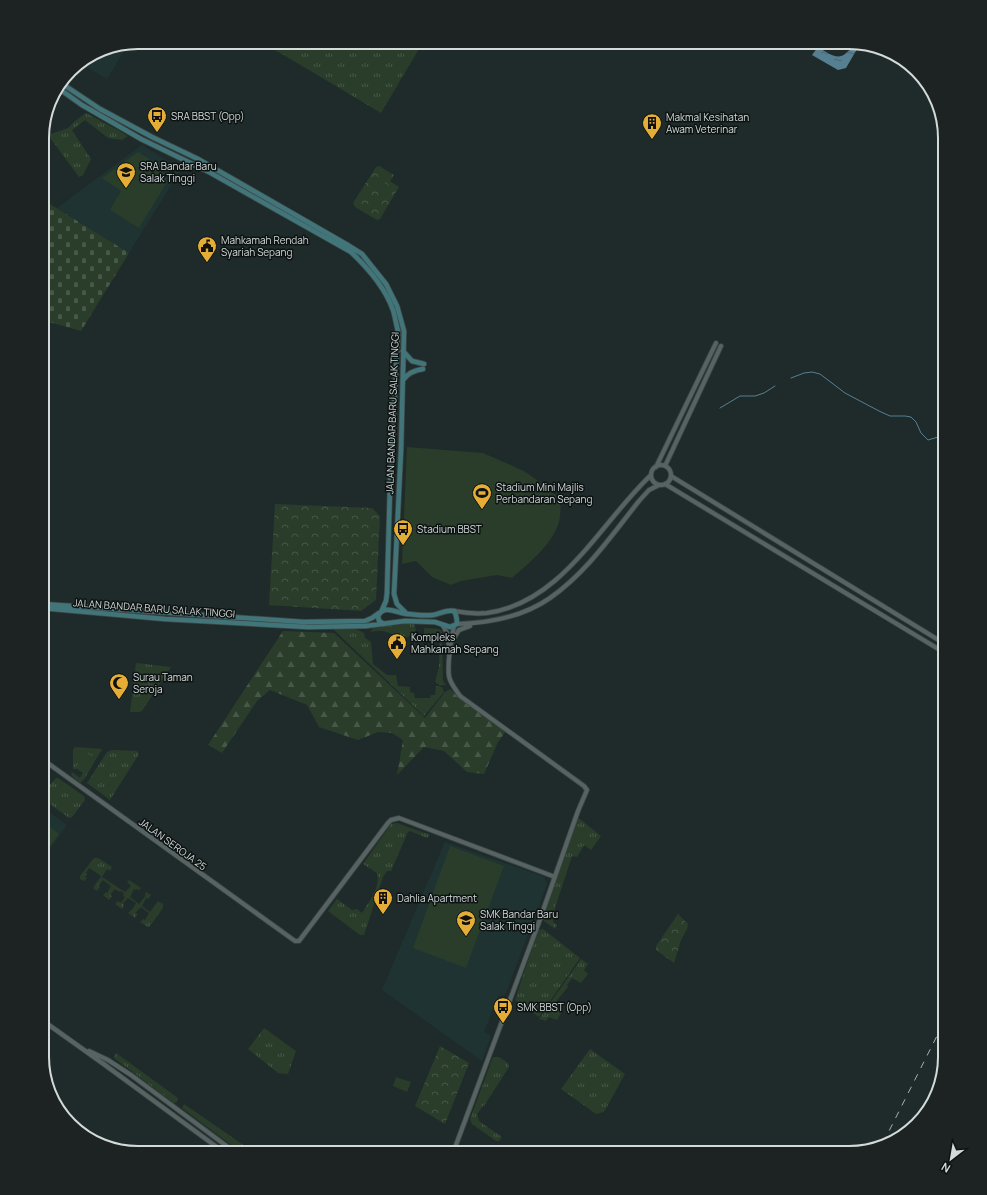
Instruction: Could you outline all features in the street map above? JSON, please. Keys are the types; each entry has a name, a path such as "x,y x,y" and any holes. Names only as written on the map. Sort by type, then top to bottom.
{"main road":[{"name":"JALAN BANDAR BARU SALAK TINGGI","path":"66,86 100,109 152,137 198,159 346,244 362,254 386,284 397,306 404,331 401,450 394,594 397,604 407,614"},
{"name":"JALAN BANDAR BARU SALAK TINGGI","path":"49,604 304,622 365,620 372,618 381,612 386,601 387,593 391,449 398,331 393,309 382,288 366,267 351,252 208,172 141,139 82,105 62,91"},
{"path":"403,351 412,361 424,366 406,375 403,380"},
{"path":"391,449 401,450"},
{"name":"JALAN BANDAR BARU SALAK TINGGI","path":"49,609 165,619 308,627 366,626 405,621 435,622 450,627 455,625"},
{"path":"384,624 379,621 378,618 381,612 389,609 407,614 434,615 446,610 454,611 457,616 455,625"}],"street":[{"path":"454,611 474,614 498,611 523,602 538,594 556,580 576,560 634,492 651,475 716,342"},
{"path":"665,466 721,346"},
{"path":"656,467 665,466"},
{"path":"665,466 669,470 671,476 938,640"},
{"path":"651,475 653,481 659,485"},
{"path":"451,642 459,630 476,624 509,617 549,599 580,572 649,490 659,485 666,484 670,480 671,476"},
{"path":"666,484 938,649"},
{"path":"456,1146 587,790 584,786 460,696 449,677 451,642 455,625 476,624"},
{"path":"444,626 447,633 450,650"},
{"name":"JALAN SEROJA 25","path":"49,764 295,941 298,941 388,823 395,818 399,818 555,877"},
{"path":"49,1025 110,1068 215,1146"},
{"path":"76,1045 108,1060 131,1075 227,1146"}],"shaded area":[{"path":"124,50 107,79 85,66 104,56"},
{"name":"SRA Bandar Baru Salak Tinggi","path":"142,145 181,169 129,253 57,208"},
{"path":"49,812 67,825 49,849"},
{"name":"SMK Bandar Baru Salak Tinggi","path":"445,842 544,877 547,884 505,995 498,996 484,1032 491,1036 482,1061 382,990"}],"green space":[{"path":"274,49 419,49 381,113"},
{"path":"86,113 128,136 122,140 108,138 85,120 72,130 91,159 83,175 79,177 49,136 49,135 68,128"},
{"path":"138,152 162,167 167,182 139,228 110,210 121,191 102,178"},
{"path":"379,166 394,175 390,181 399,187 380,219 377,220 355,207 353,203 376,167"},
{"path":"376,178 388,185 384,192 372,185"},
{"path":"49,205 129,253 81,331 49,322"},
{"name":"Stadium Mini Majlis Perbandaran Sepang","path":"407,447 483,453 524,471 544,485 561,500 559,522 551,539 526,566 512,578 497,575 461,581 451,585 432,577 416,561 402,564"},
{"path":"275,504 372,508 380,516 376,600 361,611 269,605"},
{"path":"414,623 416,630 408,637 383,631 374,631 370,633 373,628"},
{"path":"331,627 354,628 364,633 365,638 371,642 373,664 387,675 396,675 398,686 410,687 410,692 414,693 415,698 430,698 431,695 435,695 436,686 442,687 444,692 424,716"},
{"path":"424,628 439,629 442,631 443,681 446,685 440,685 435,682 439,667 440,637 436,637 435,635 424,635"},
{"path":"283,631 334,633 425,718 445,692 450,689 458,697 506,731 498,742 484,774 467,772 444,751 424,747 397,775 403,740 392,733 378,732 358,740 319,727 307,705 270,690 257,701 222,753 208,745"},
{"path":"136,663 171,667 142,711 130,712"},
{"path":"75,747 102,749 85,778 80,783 71,774 72,772 80,778 83,773 77,769 73,769 73,750"},
{"path":"112,750 137,751 139,754 110,800 87,783 107,752"},
{"path":"83,752 92,756 84,772 76,768"},
{"path":"56,778 58,778 84,796 85,800 72,817 69,818 49,803 49,786"},
{"path":"577,819 580,819 601,836 591,850 584,845 577,857 572,856 555,908 553,922 557,925 555,929 544,921 542,916"},
{"path":"397,823 430,835 427,838 410,831 408,832 391,871 387,871 383,877 364,935 360,935 328,911 337,899 352,910 357,909 362,913 374,894 378,878 377,873 363,864 391,824"},
{"path":"49,826 59,834 49,848"},
{"path":"450,846 504,866 466,968 413,948"},
{"path":"94,858 98,858 112,867 110,871 107,869 102,877 125,892 131,886 127,882 129,880 141,888 139,890 134,889 130,897 139,904 146,895 146,892 151,895 148,899 146,898 142,906 150,912 158,901 163,904 163,908 150,926 148,927 140,922 143,919 145,920 149,913 141,907 135,913 137,914 135,918 128,913 132,910 136,903 128,898 123,903 124,905 122,909 115,904 118,901 121,903 125,897 123,896 124,893 115,889 110,895 112,896 109,900 103,895 106,892 107,893 111,886 103,880 98,886 100,887 97,891 93,888 101,876 89,868 85,877 87,878 84,881 80,879 80,876"},
{"path":"678,914 688,924 674,963 656,950 656,946"},
{"path":"543,929 580,958 539,1017 515,1000 538,930"},
{"path":"581,959 588,964 584,970 588,974 581,983 572,978 567,985 568,987 554,1004 562,1011 557,1020 549,1017 546,1021 539,1019"},
{"path":"264,1028 296,1051 288,1074 278,1073 248,1049"},
{"path":"440,1046 469,1063 445,1124 415,1106"},
{"path":"590,1049 625,1074 604,1112 596,1114 561,1089"},
{"path":"116,1053 178,1098 177,1102 174,1103 114,1058"},
{"path":"493,1057 499,1057 508,1063 509,1067 484,1106 477,1114 479,1121 502,1137 499,1141 496,1141 472,1124 470,1119"},
{"path":"396,1077 411,1082 407,1092 393,1086"},
{"path":"184,1104 245,1146 233,1146 182,1108"}],"water":[{"path":"816,49 821,49 834,56 842,56 850,49 857,49 846,68 838,70 812,55"}],"waterway":[{"path":"791,378 804,373 812,372 820,374 845,393 879,411 890,416 911,417 916,422 921,433 928,440 938,437"},
{"path":"720,408 740,396 755,396 764,393 775,386"}],"railway":[{"path":"886,1138 938,1034"}],"place":[{"name":"SRA BBST (Opp)","path":"157,133"},
{"name":"Makmal Kesihatan Awam Veterinar","path":"652,140"},
{"name":"SRA Bandar Baru Salak Tinggi","path":"126,189"},
{"name":"Mahkamah Rendah Syariah Sepang","path":"207,263"},
{"name":"Stadium Mini Majlis Perbandaran Sepang","path":"482,510"},
{"name":"Stadium BBST","path":"403,546"},
{"name":"Kompleks Mahkamah Sepang","path":"397,660"},
{"name":"Surau Taman Seroja","path":"119,700"},
{"name":"Dahlia Apartment","path":"383,915"},
{"name":"SMK Bandar Baru Salak Tinggi","path":"466,937"},
{"name":"SMK BBST (Opp)","path":"503,1024"}]}
